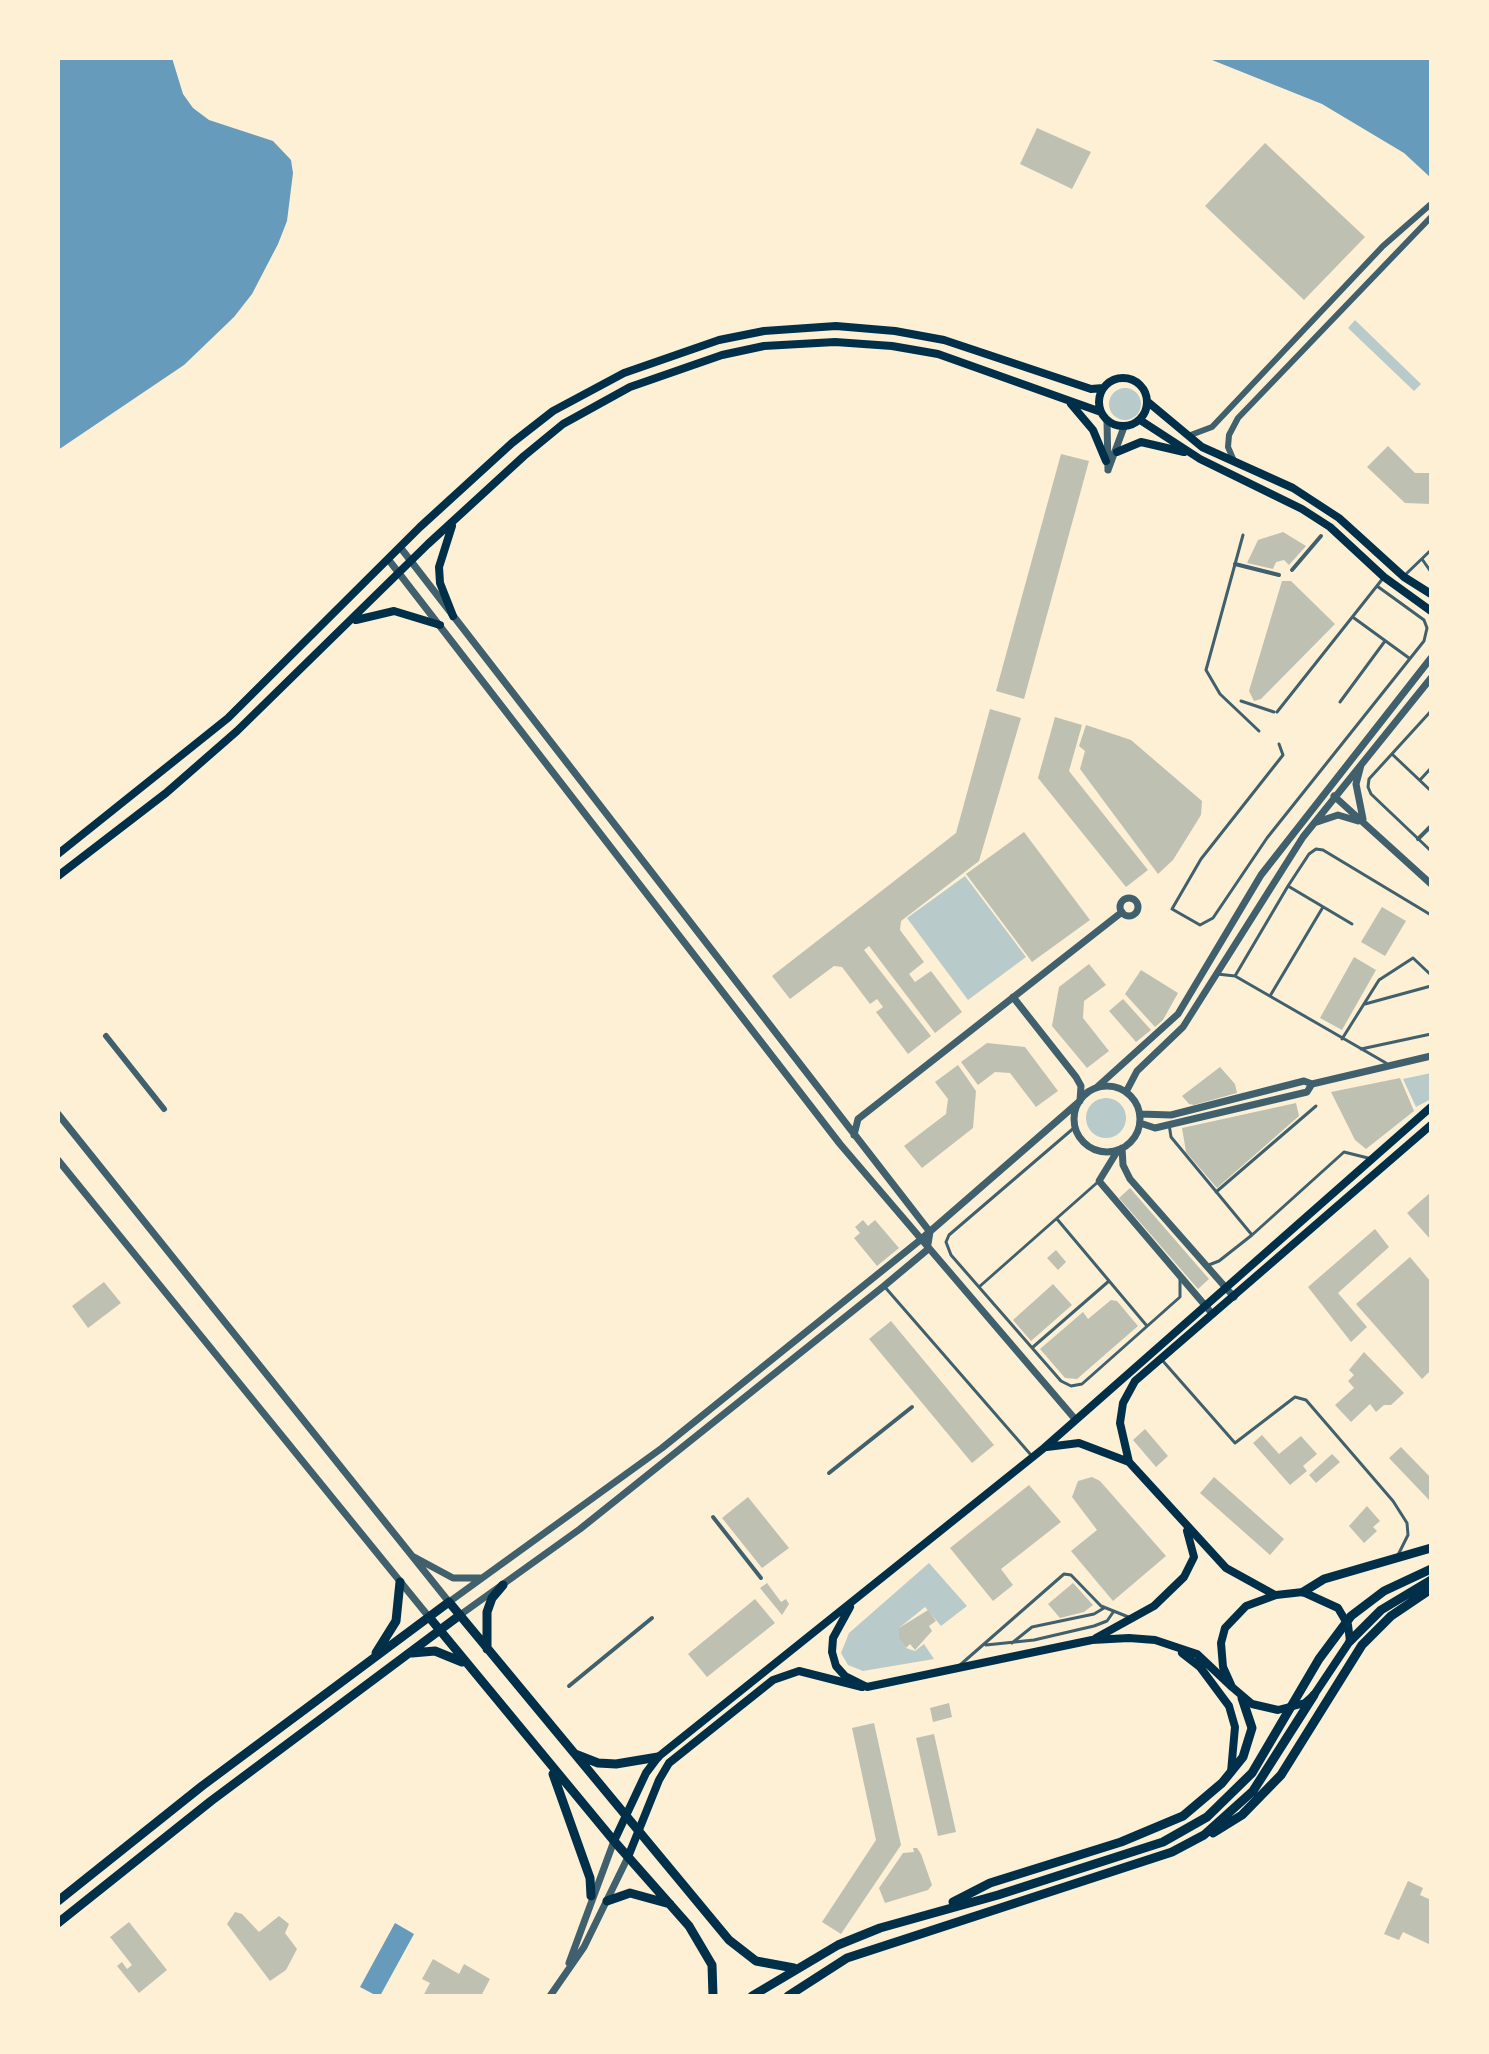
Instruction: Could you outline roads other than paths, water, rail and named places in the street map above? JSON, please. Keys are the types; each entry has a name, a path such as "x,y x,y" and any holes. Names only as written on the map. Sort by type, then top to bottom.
{"main road":[{"path":"58,854 228,718 400,547 512,443 553,411 624,373 719,340 794,328 895,331 974,348 1091,389 1103,388 1115,379 1131,379 1143,388 1148,402 1188,436 1293,488 1339,518 1404,577 1431,594"},
{"path":"58,876 166,793 349,623 456,518 541,442 595,405 673,370 764,346 835,342 938,354 1071,404 1101,412"},
{"path":"1103,388 1101,412 1107,421 1124,427 1140,420 1148,402"},
{"path":"1071,404 1093,430 1106,461"},
{"path":"1140,420 1200,459"},
{"path":"1117,452 1141,442 1173,447 1302,509 1330,527 1384,577 1430,612"},
{"path":"453,616 440,583 439,567 445,539 456,518"},
{"path":"349,623 366,615 394,611 440,625"},
{"path":"614,1841 658,1757 1044,1448 1431,1107"},
{"path":"1129,1462 1120,1423 1123,1403 1135,1381 1431,1125"},
{"path":"1419,1135 1431,1134"},
{"path":"1044,1448 1079,1443 1129,1462 1226,1568 1276,1595"},
{"path":"1092,1640 1134,1619 1166,1596 1190,1569 1194,1557 1186,1526"},
{"path":"1232,1687 1223,1667 1221,1643 1225,1628 1246,1606 1276,1595 1303,1592 1324,1579 1431,1548"},
{"path":"752,1996 794,1968 838,1945 935,1911 998,1895 1163,1842 1197,1824 1252,1773 1319,1659 1351,1616 1384,1591 1431,1569"},
{"path":"1204,1835 1253,1791 1350,1641 1381,1610 1431,1580"},
{"path":"372,1659 396,1621 400,1582"},
{"path":"487,1649 487,1612 492,1598 503,1585"},
{"path":"788,1996 847,1958 1172,1852 1226,1827 1261,1797 1294,1755 1362,1645 1391,1616 1431,1589"},
{"path":"1303,1592 1338,1608 1348,1625 1350,1641"},
{"path":"855,1600 840,1623 832,1652 836,1666 845,1676 867,1687"},
{"path":"58,1901 202,1786 449,1602 743,1954 756,1961 794,1968"},
{"path":"58,1923 211,1801 460,1615"},
{"path":"429,1617 549,1764 704,1945 712,1965 713,1996"},
{"path":"628,1857 669,1763 773,1680 799,1671 842,1685 867,1687 951,1672 1092,1640 1129,1638 1167,1643 1197,1654 1252,1704 1278,1710 1293,1709 1314,1695"},
{"path":"1167,1643 1200,1667 1229,1706 1235,1727 1230,1773"},
{"path":"407,1654 435,1651 469,1666"},
{"path":"935,1911 990,1883 1121,1842 1183,1816 1230,1773 1249,1745 1252,1728 1242,1698"},
{"path":"572,1753 598,1763 616,1764 658,1757"},
{"path":"549,1764 590,1878 591,1896"},
{"path":"607,1901 630,1893 670,1904"}],"street":[{"path":"1188,436 1212,427 1383,246 1431,204"},
{"path":"1234,461 1228,447 1229,435 1238,418 1431,217"},
{"path":"1107,421 1108,470 1124,427"},
{"path":"1322,507 1326,496"},
{"path":"1292,570 1321,536"},
{"path":"400,547 930,1232 927,1250 884,1286 659,1467 460,1615"},
{"path":"388,559 840,1144 919,1241 1075,1419"},
{"path":"1235,564 1279,575"},
{"path":"58,1114 449,1602 662,1448 919,1241 1178,1014 1261,875 1431,658"},
{"path":"1126,1092 1137,1071 1183,1027 1314,823 1431,678"},
{"path":"1361,763 1356,784 1364,823"},
{"path":"1327,789 1431,884"},
{"path":"1314,823 1338,815 1364,823"},
{"path":"1418,839 1431,826"},
{"path":"854,1135 858,1119 1122,912"},
{"path":"1013,997 1081,1086 1075,1127 1090,1147 1105,1152 1120,1149"},
{"path":"106,1036 164,1109"},
{"path":"1140,1114 1171,1115 1304,1081 1312,1084 1431,1056"},
{"path":"1140,1123 1155,1128 1307,1092 1312,1084"},
{"path":"1096,1088 1117,1088 1126,1092 1140,1114 1134,1138 1120,1149 1099,1181 1213,1315"},
{"path":"1120,1149 1130,1179 1234,1297"},
{"path":"58,1160 429,1617"},
{"path":"829,1473 912,1407"},
{"path":"713,1517 761,1578"},
{"path":"406,1551 453,1578 483,1578"},
{"path":"569,1686 652,1618"},
{"path":"567,1969 591,1896 614,1841"},
{"path":"550,1996 584,1947 628,1857"}],"lane":[{"path":"1243,535 1206,665 1207,676 1220,694 1259,731"},
{"path":"1404,577 1431,550"},
{"path":"1422,559 1431,572"},
{"path":"1241,701 1275,712 1384,577"},
{"path":"1279,744 1283,755 1201,859 1172,909 1200,925 1210,922 1267,838 1426,635 1424,620 1377,586"},
{"path":"1353,618 1409,658"},
{"path":"1340,702 1385,641"},
{"path":"1431,711 1369,779 1368,787 1371,794 1431,851"},
{"path":"1392,754 1431,791"},
{"path":"1420,780 1431,768"},
{"path":"1235,976 1309,854 1323,850 1431,915"},
{"path":"1288,886 1352,924"},
{"path":"1270,997 1323,907"},
{"path":"1342,1039 1379,980 1413,958 1431,975"},
{"path":"1217,974 1235,976 1390,1065"},
{"path":"1364,1004 1431,986"},
{"path":"1360,1049 1431,1034"},
{"path":"1216,1192 1316,1106"},
{"path":"1169,1124 1171,1137 1252,1235"},
{"path":"1075,1127 949,1235 946,1242 951,1255 1061,1381 1071,1386 1082,1384 1180,1297 1182,1288 1178,1273"},
{"path":"1206,1266 1219,1261 1252,1235 1344,1152 1373,1159"},
{"path":"978,1287 1099,1181"},
{"path":"1056,1218 1147,1326"},
{"path":"1032,1348 1109,1281"},
{"path":"884,1286 1033,1457"},
{"path":"1161,1359 1235,1443 1295,1397 1306,1400 1393,1501 1407,1523 1408,1535 1396,1558"},
{"path":"951,1672 1064,1574 1071,1575 1104,1608 1134,1619"},
{"path":"1012,1643 1032,1627 1094,1614 1104,1608"},
{"path":"984,1646 1094,1626 1107,1621 1114,1611"}],"water":[{"path":"58,58 172,58 183,94 193,108 209,120 273,141 291,160 293,173 287,221 278,244 252,294 234,317 184,365 58,450"},
{"path":"1207,58 1431,58 1431,178 1404,153 1322,104"},
{"path":"395,1923 414,1934 380,1996 377,1996 360,1987"}]}
